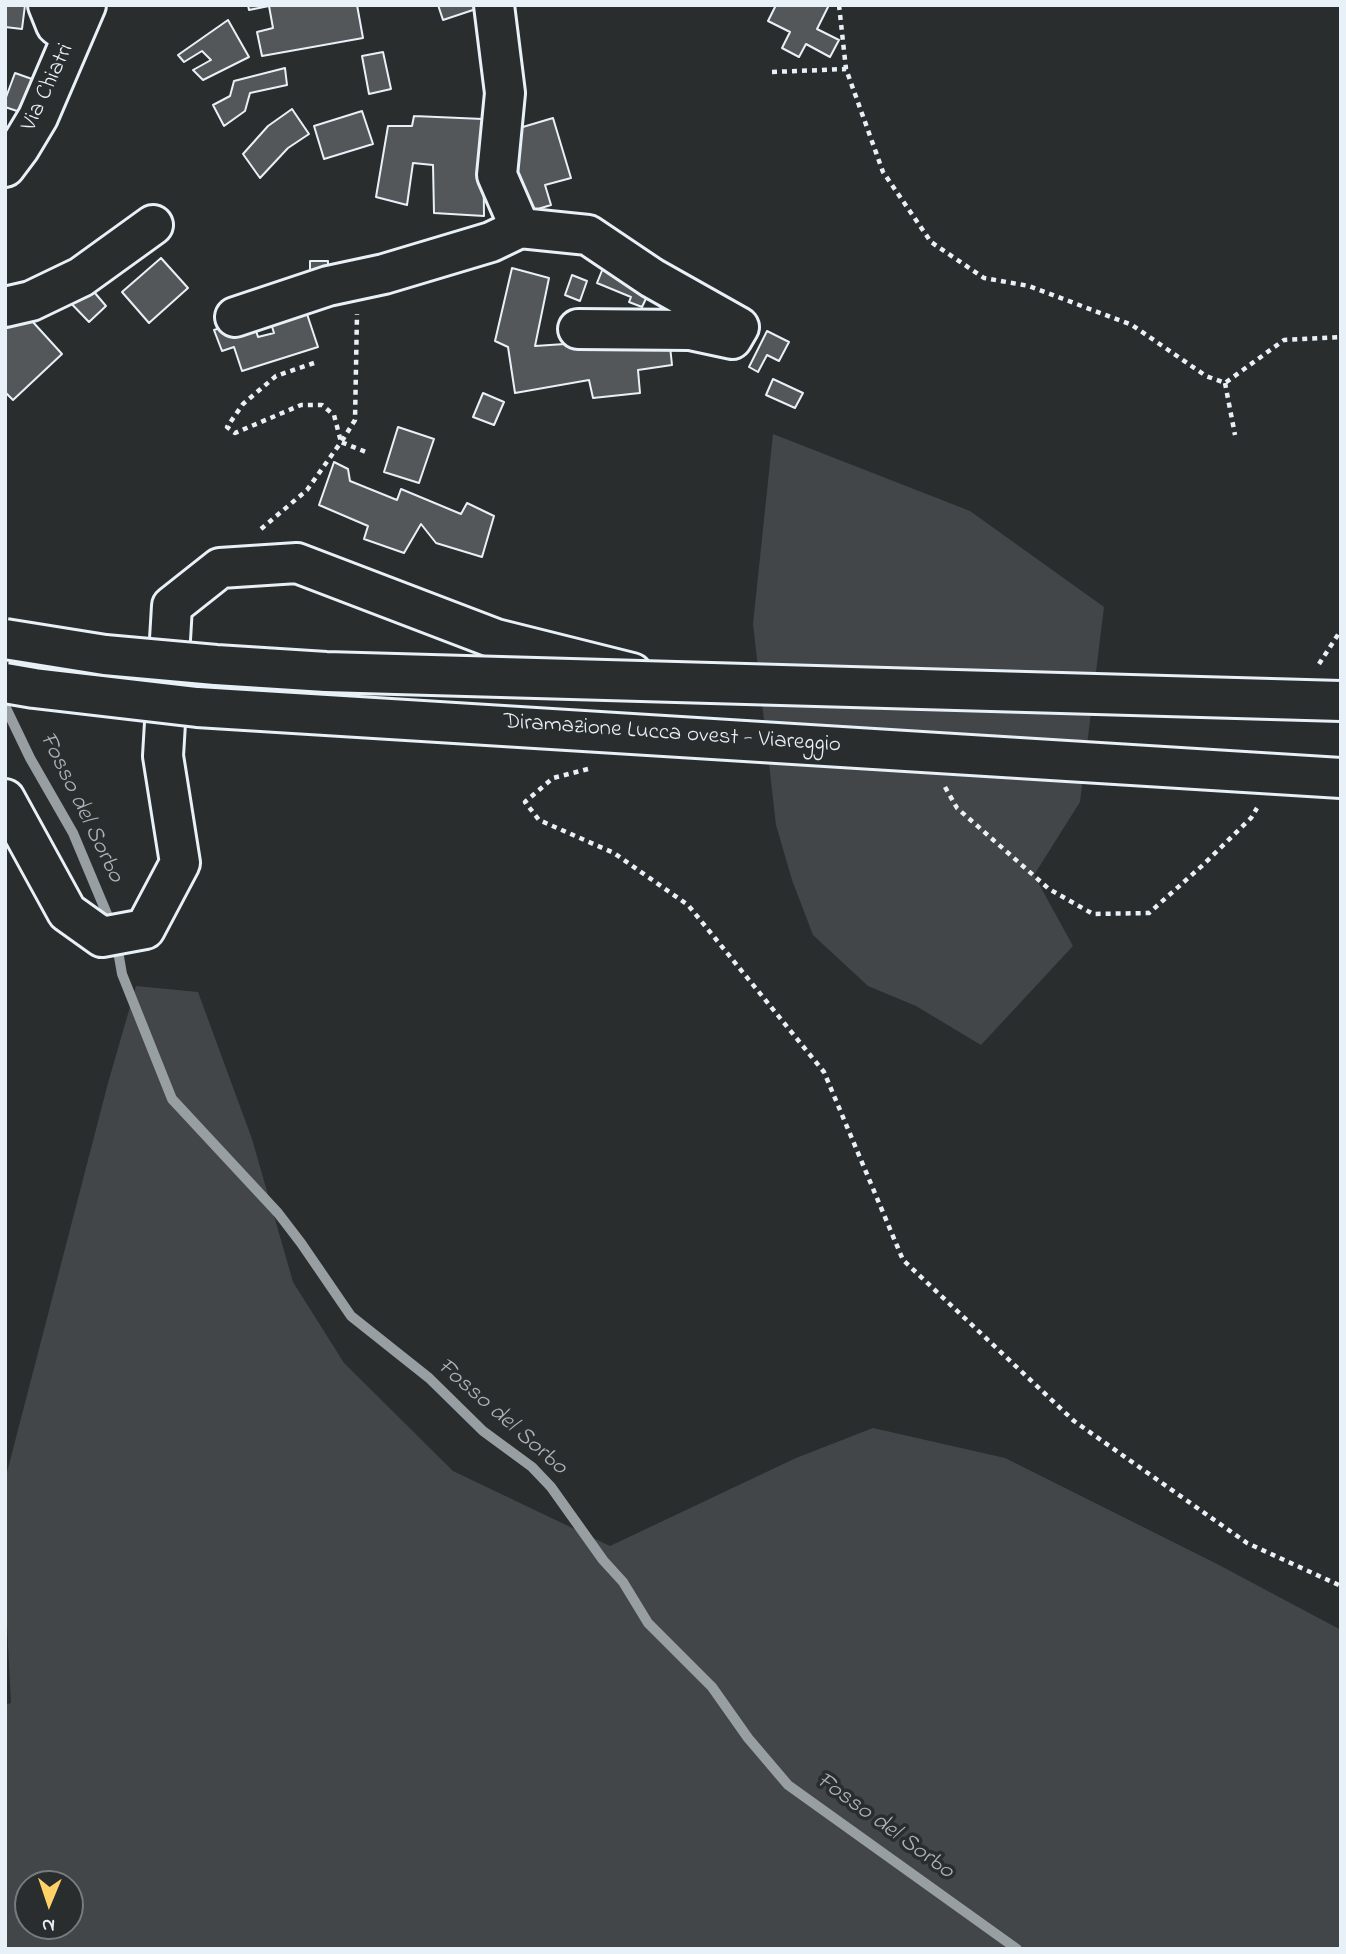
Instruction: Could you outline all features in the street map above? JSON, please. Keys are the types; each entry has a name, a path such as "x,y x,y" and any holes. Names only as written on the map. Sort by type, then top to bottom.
{"main road":[{"path":"48,5 56,25 79,21"},
{"path":"494,5 505,93 497,175 520,228"},
{"name":"Via Chiatri","path":"10,152 38,117 79,21"},
{"path":"5,307 31,301 81,277 153,225"},
{"path":"235,317 328,286 491,242 520,228 588,235 652,278 739,327 732,340 690,330 578,329"},
{"path":"5,799 67,912 102,937 145,929 180,863 163,756 172,606 220,568 297,563 496,639 757,702"},
{"name":"Diramazione Lucca ovest - Viareggio","path":"5,639 105,655 216,666 326,672 1341,701"},
{"name":"Diramazione Lucca ovest - Viareggio","path":"5,683 197,707 1341,778"}],"path":[{"path":"839,5 846,69 883,172 932,242 984,278 1029,286 1132,326 1206,376 1225,383"},
{"path":"772,72 846,69"},
{"path":"258,532 307,490 355,420 357,309 365,278"},
{"path":"1225,383 1284,340 1341,337"},
{"path":"314,363 276,376 243,404 227,427 235,433 301,405 322,405 334,415 341,442"},
{"path":"1225,383 1235,435"},
{"path":"341,442 366,452"},
{"path":"590,769 553,778 525,802 538,820 614,853 688,905 824,1072 902,1260 1074,1421 1247,1543 1341,1586"}],"shaded area":[{"path":"773,434 970,511 1104,607 1080,802 1034,875 1073,946 981,1045 916,1006 868,986 813,935 792,880 776,825 753,624"},
{"path":"136,986 198,992 252,1139 293,1282 344,1363 453,1471 610,1546 796,1458 873,1428 1005,1458 1219,1565 1341,1630 1341,1949 5,1949 5,1705 11,1703 5,1586 5,1480 108,1083"}],"building":[{"path":"5,5 25,5 22,29 5,27"},
{"path":"248,5 357,5 363,38 262,56 257,32 273,28 269,6 249,10"},
{"path":"438,5 485,5 485,6 443,20"},
{"path":"776,5 829,5 817,29 839,40 830,57 806,44 799,57 782,48 790,32 768,21"},
{"path":"228,20 249,57 203,80 193,70 211,60 202,51 184,62 178,55"},
{"path":"383,52 391,89 369,94 362,56"},
{"path":"285,68 287,85 250,93 245,111 224,126 213,105 230,96 234,81"},
{"path":"15,73 32,79 20,112 5,107"},
{"path":"292,109 309,134 288,148 260,178 243,154 268,126"},
{"path":"362,111 373,144 324,159 314,126"},
{"path":"414,116 483,119 484,216 434,213 433,165 413,163 407,205 376,197 388,126 412,126"},
{"path":"553,118 571,178 545,185 551,205 528,212 505,170 506,132"},
{"path":"161,258 188,288 149,323 122,292"},
{"path":"310,261 328,261 328,272 310,271"},
{"path":"512,268 549,278 535,346 669,337 672,365 638,370 640,393 593,398 589,380 515,393 508,347 495,341"},
{"path":"603,268 651,288 642,307 629,302 631,297 597,283"},
{"path":"572,275 587,281 580,301 565,295"},
{"path":"89,286 106,306 89,322 64,296"},
{"path":"303,302 318,347 242,371 234,347 222,351 214,330 252,318 258,337 274,333 268,314"},
{"path":"22,310 62,354 13,400 5,392 5,326"},
{"path":"767,331 789,342 779,361 767,355 758,372 749,367"},
{"path":"773,379 803,393 795,408 766,395"},
{"path":"483,393 504,402 494,425 473,417"},
{"path":"398,427 434,439 419,483 384,472"},
{"path":"334,462 348,469 350,481 397,500 401,489 461,514 467,503 494,516 482,557 436,543 421,524 404,553 364,539 368,526 319,505"}],"waterway":[{"name":"Fosso del Sorbo","path":"5,706 30,758 73,833 112,926"},
{"name":"Fosso del Sorbo","path":"118,951 122,974 172,1099 278,1213 351,1316 429,1378 483,1431 532,1467 551,1487 603,1560 623,1582 648,1623 712,1687 748,1738 788,1785 1017,1949"}]}
